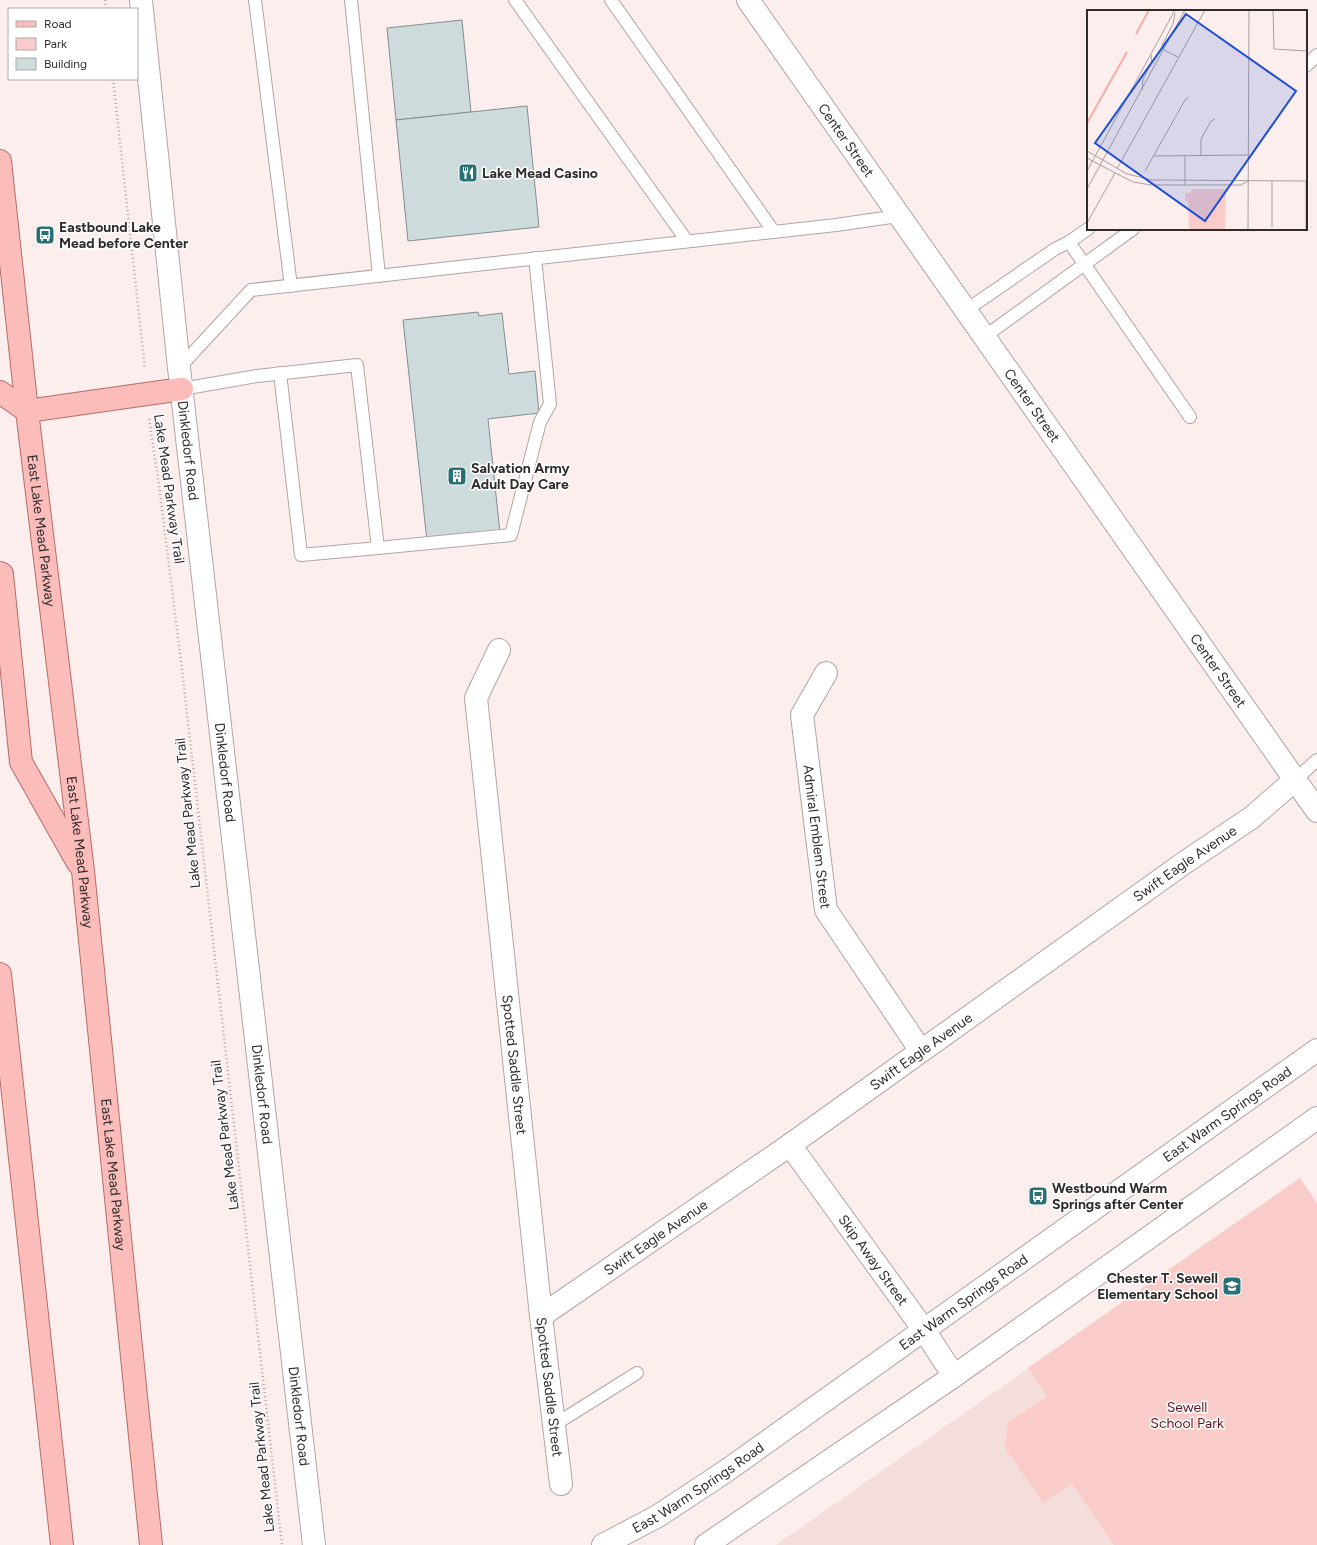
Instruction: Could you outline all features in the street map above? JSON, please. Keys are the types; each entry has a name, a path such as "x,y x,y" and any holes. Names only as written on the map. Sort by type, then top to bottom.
{"main road":[{"name":"East Lake Mead Parkway","path":"0,161 27,411 83,871 151,1545"},
{"path":"0,392 27,411 147,393 180,378"},
{"path":"0,573 2,574 21,762 83,871"},
{"path":"0,974 62,1545"}],"street":[{"name":"Dinkledorf Road","path":"141,0 180,378 314,1545"},
{"name":"Center Street","path":"748,0 898,216 1317,811"},
{"name":"Spotted Saddle Street","path":"499,650 476,698 541,1316 561,1484"},
{"name":"Admiral Emblem Street","path":"826,673 802,715 826,910 921,1051"},
{"name":"Swift Eagle Avenue","path":"541,1316 790,1145 1178,868 1251,818 1295,780"},
{"name":"East Warm Springs Road","path":"604,1545 658,1516 720,1475 1317,1050"},
{"path":"706,1545 954,1376 1317,1118"},
{"name":"Skip Away Street","path":"790,1145 924,1330 954,1376"}],"lane":[{"path":"255,0 291,286"},
{"path":"351,0 379,276"},
{"path":"514,0 687,241"},
{"path":"611,0 774,232"},
{"path":"1307,65 1317,55"},
{"path":"180,378 251,290 774,232 898,216"},
{"path":"965,311 1055,249 1069,242 1087,230"},
{"path":"984,337 1084,263 1132,230"},
{"path":"1069,242 1190,417"},
{"path":"280,373 301,555 511,535 540,422 550,404 535,258"},
{"path":"180,378 257,376 357,365 378,548"},
{"path":"1295,780 1317,760"},
{"path":"554,1425 637,1373"}],"path":[{"name":"Lake Mead Parkway Trail","path":"113,80 150,429 159,485 184,686 282,1545"}],"shaded area":[{"name":"Sewell School Park","path":"1300,1178 1317,1203 1317,1545 776,1545"}],"green space":[{"name":"Sewell School Park","path":"1300,1178 1317,1203 1317,1545 1114,1545 1072,1484 1043,1503 1005,1448 1008,1422 1047,1396 1028,1368"}],"building":[{"path":"462,20 471,112 396,120 387,28"},
{"name":"Lake Mead Casino","path":"527,106 539,227 408,241 396,120"},
{"name":"Salvation Army Adult Day Care","path":"478,312 479,316 502,313 509,374 535,371 539,413 488,419 500,533 427,541 403,320"}],"place":[{"name":"Lake Mead Casino","path":"468,173"},
{"name":"Eastbound Lake Mead before Center","path":"45,235"},
{"name":"Salvation Army Adult Day Care","path":"457,476"},
{"name":"Westbound Warm Springs after Center","path":"1038,1196"},
{"name":"Chester T. Sewell Elementary School","path":"1232,1286"}]}
